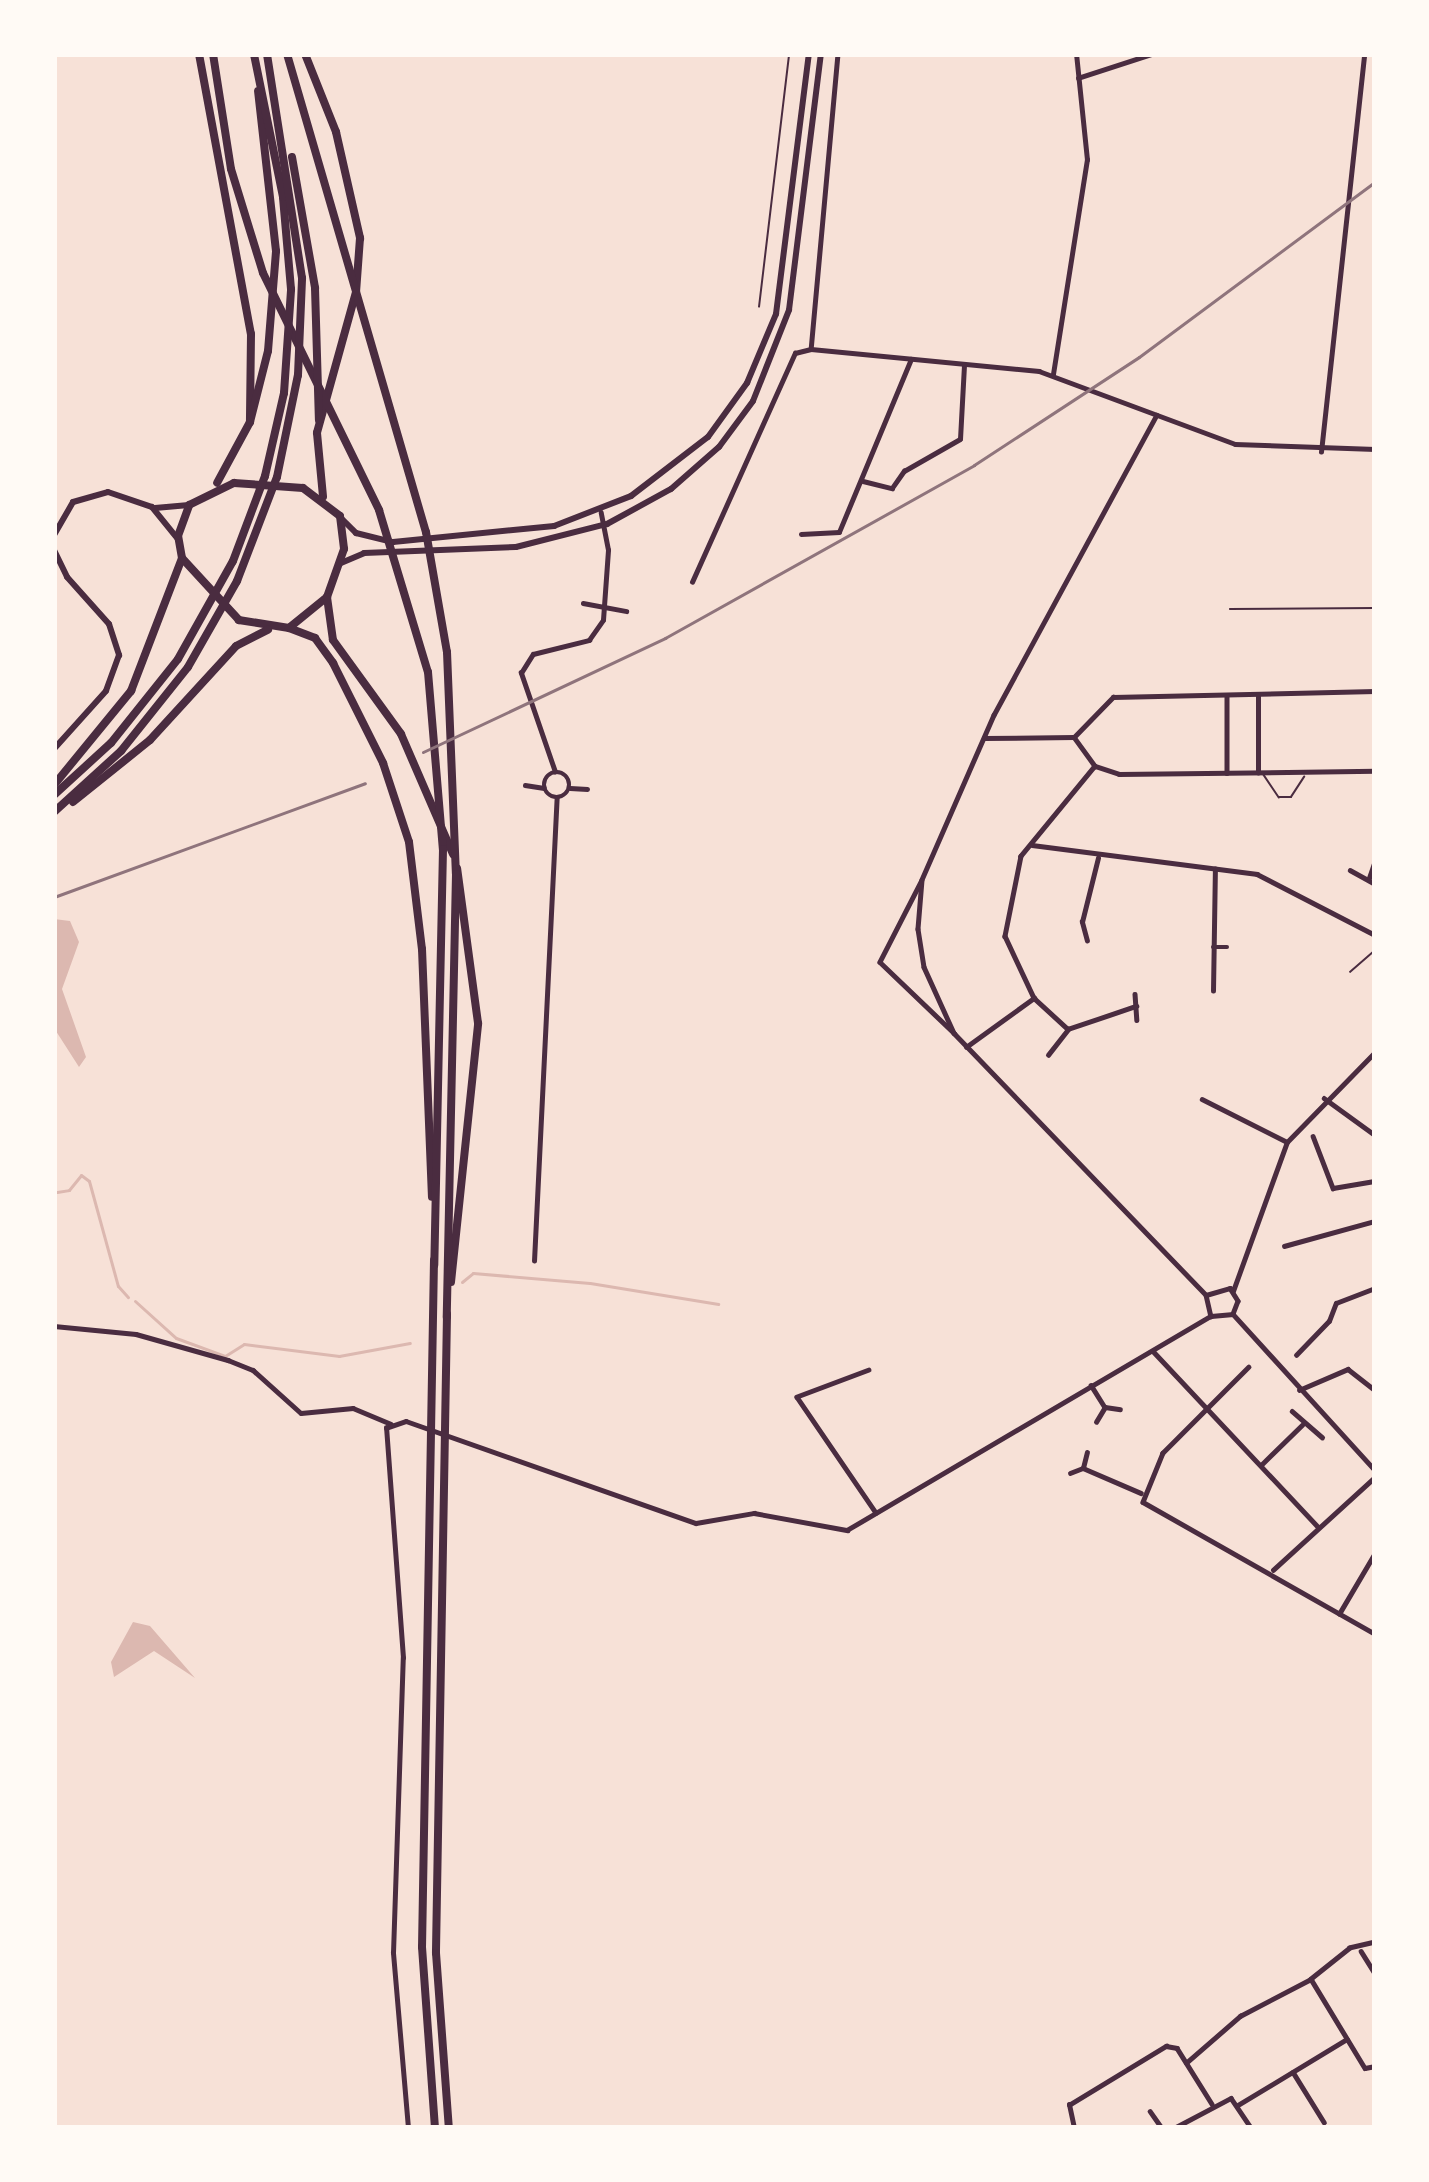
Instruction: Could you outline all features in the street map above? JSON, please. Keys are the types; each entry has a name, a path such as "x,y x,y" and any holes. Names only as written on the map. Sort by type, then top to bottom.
{"highway":[{"path":"199,54 249,313 250,422"},
{"path":"213,54 224,134 262,273 379,510 422,640 441,788 422,1947 435,2128"},
{"path":"253,54 276,232 272,320 250,422 229,472 189,505 178,541 190,575 239,620 268,630"},
{"path":"54,795 111,743 178,659 233,561 265,476 284,393 290,276 253,54"},
{"path":"267,54 315,288 319,420 314,464 324,498 340,516 341,563 327,596 289,628"},
{"path":"287,54 407,463 439,603 455,752 436,1953 449,2128"},
{"path":"305,54 343,156 360,238 356,292 319,420"},
{"path":"54,814 121,751 188,668 237,581 277,477 302,326 300,242 279,103"},
{"path":"212,488 239,483 294,486 324,498"},
{"path":"54,784 131,691 182,558"},
{"path":"327,596 333,640 401,734 423,776 461,881 477,991 447,1317"},
{"path":"54,814 150,740 241,642 268,630 289,628 320,643 389,778 418,902 434,1265"}],"main road":[{"path":"340,516 356,533 393,542 516,533 601,513 695,449 759,359 785,274 808,54"},
{"path":"341,563 364,553 516,547 607,524 689,474 760,386 799,268 821,54"},
{"path":"54,535 63,512 88,494 116,493 152,507 189,505"},
{"path":"152,507 178,541"},
{"path":"54,550 67,577 109,624 119,655 106,691 54,749"}],"street":[{"path":"811,349 838,54"},
{"path":"1052,374 1087,160 1076,54"},
{"path":"1078,79 1152,54"},
{"path":"1321,452 1364,54"},
{"path":"692,582 794,353 811,349 1052,374 1235,444 1321,452 1375,449"},
{"path":"801,534 839,532 911,359"},
{"path":"861,481 892,488 904,472 960,439 964,365"},
{"path":"1157,415 984,738 880,962 1206,1295 1211,1316"},
{"path":"555,772 521,673 533,654 589,640 607,608 607,524 601,513"},
{"path":"583,604 626,611"},
{"path":"984,738 1074,737 1112,697 1375,692"},
{"path":"1258,695 1260,773"},
{"path":"1227,696 1228,773"},
{"path":"1074,737 1095,766 1119,774 1375,771"},
{"path":"1068,1029 1034,998 1005,936 1010,886 1032,845 1095,766"},
{"path":"544,788 555,772"},
{"path":"555,772 567,776 570,788"},
{"path":"525,785 544,788 557,798"},
{"path":"534,1261 557,798 570,788 587,789"},
{"path":"1032,845 1098,858 1215,868 1287,884 1375,935"},
{"path":"1087,941 1082,922 1098,858"},
{"path":"1350,870 1372,882 1375,861"},
{"path":"1213,991 1215,868"},
{"path":"922,880 924,967 953,1033"},
{"path":"1213,947 1227,947"},
{"path":"1135,994 1137,1020"},
{"path":"966,1047 1034,998"},
{"path":"1048,1055 1068,1029 1136,1006"},
{"path":"1271,1571 1375,1474 1233,1314 1233,1291 1286,1142 1324,1098 1375,1052"},
{"path":"1324,1098 1375,1135"},
{"path":"1202,1099 1286,1142"},
{"path":"1313,1136 1333,1188 1375,1181"},
{"path":"1284,1246 1375,1221"},
{"path":"1206,1295 1218,1286 1233,1291"},
{"path":"1296,1355 1329,1322 1336,1303 1375,1288"},
{"path":"54,1326 136,1334 228,1360 253,1370 301,1413 353,1408 391,1424 406,1421 695,1523 772,1514 832,1531 876,1514 1211,1316 1233,1314"},
{"path":"1153,1351 1318,1527"},
{"path":"1250,1367 1162,1453 1141,1493 1143,1502 1375,1634"},
{"path":"1299,1390 1348,1369 1375,1390"},
{"path":"868,1370 797,1397 876,1514"},
{"path":"1091,1385 1106,1407 1120,1409"},
{"path":"1096,1422 1106,1407"},
{"path":"1292,1411 1302,1425 1322,1437"},
{"path":"391,1424 383,1436 403,1658 393,1953 408,2128"},
{"path":"1262,1465 1302,1425"},
{"path":"1083,1468 1087,1452"},
{"path":"1070,1473 1083,1468 1141,1493"},
{"path":"1339,1614 1371,1569 1375,1553"},
{"path":"1361,1951 1375,1942"},
{"path":"1186,2062 1226,2026 1311,1979 1350,1948 1361,1951 1375,1973"},
{"path":"1311,1979 1365,2068 1375,2066"},
{"path":"1238,2105 1347,2039"},
{"path":"1074,2128 1069,2105 1166,2046 1186,2062 1212,2104"},
{"path":"1293,2072 1324,2122"},
{"path":"1174,2128 1231,2098 1251,2128"},
{"path":"1150,2110 1162,2128"}],"lane":[{"path":"759,307 789,54"},
{"path":"1230,609 1375,608"},
{"path":"1260,773 1279,797 1291,797 1305,773"},
{"path":"1351,972 1375,950"}],"shaded area":[{"path":"54,919 70,921 79,942 62,989 86,1057 79,1067 54,1028"},
{"path":"133,1622 150,1626 195,1678 154,1651 114,1677 111,1662"}],"waterway":[{"path":"57,1192 69,1190 81,1175 89,1181 118,1286 128,1297"},
{"path":"462,1282 473,1273 590,1283 718,1304"},
{"path":"135,1301 176,1338 225,1356 244,1344 339,1356 410,1343"}],"railway":[{"path":"423,752 665,638 974,465 1139,357 1375,182"},
{"path":"54,897 365,783"}]}
